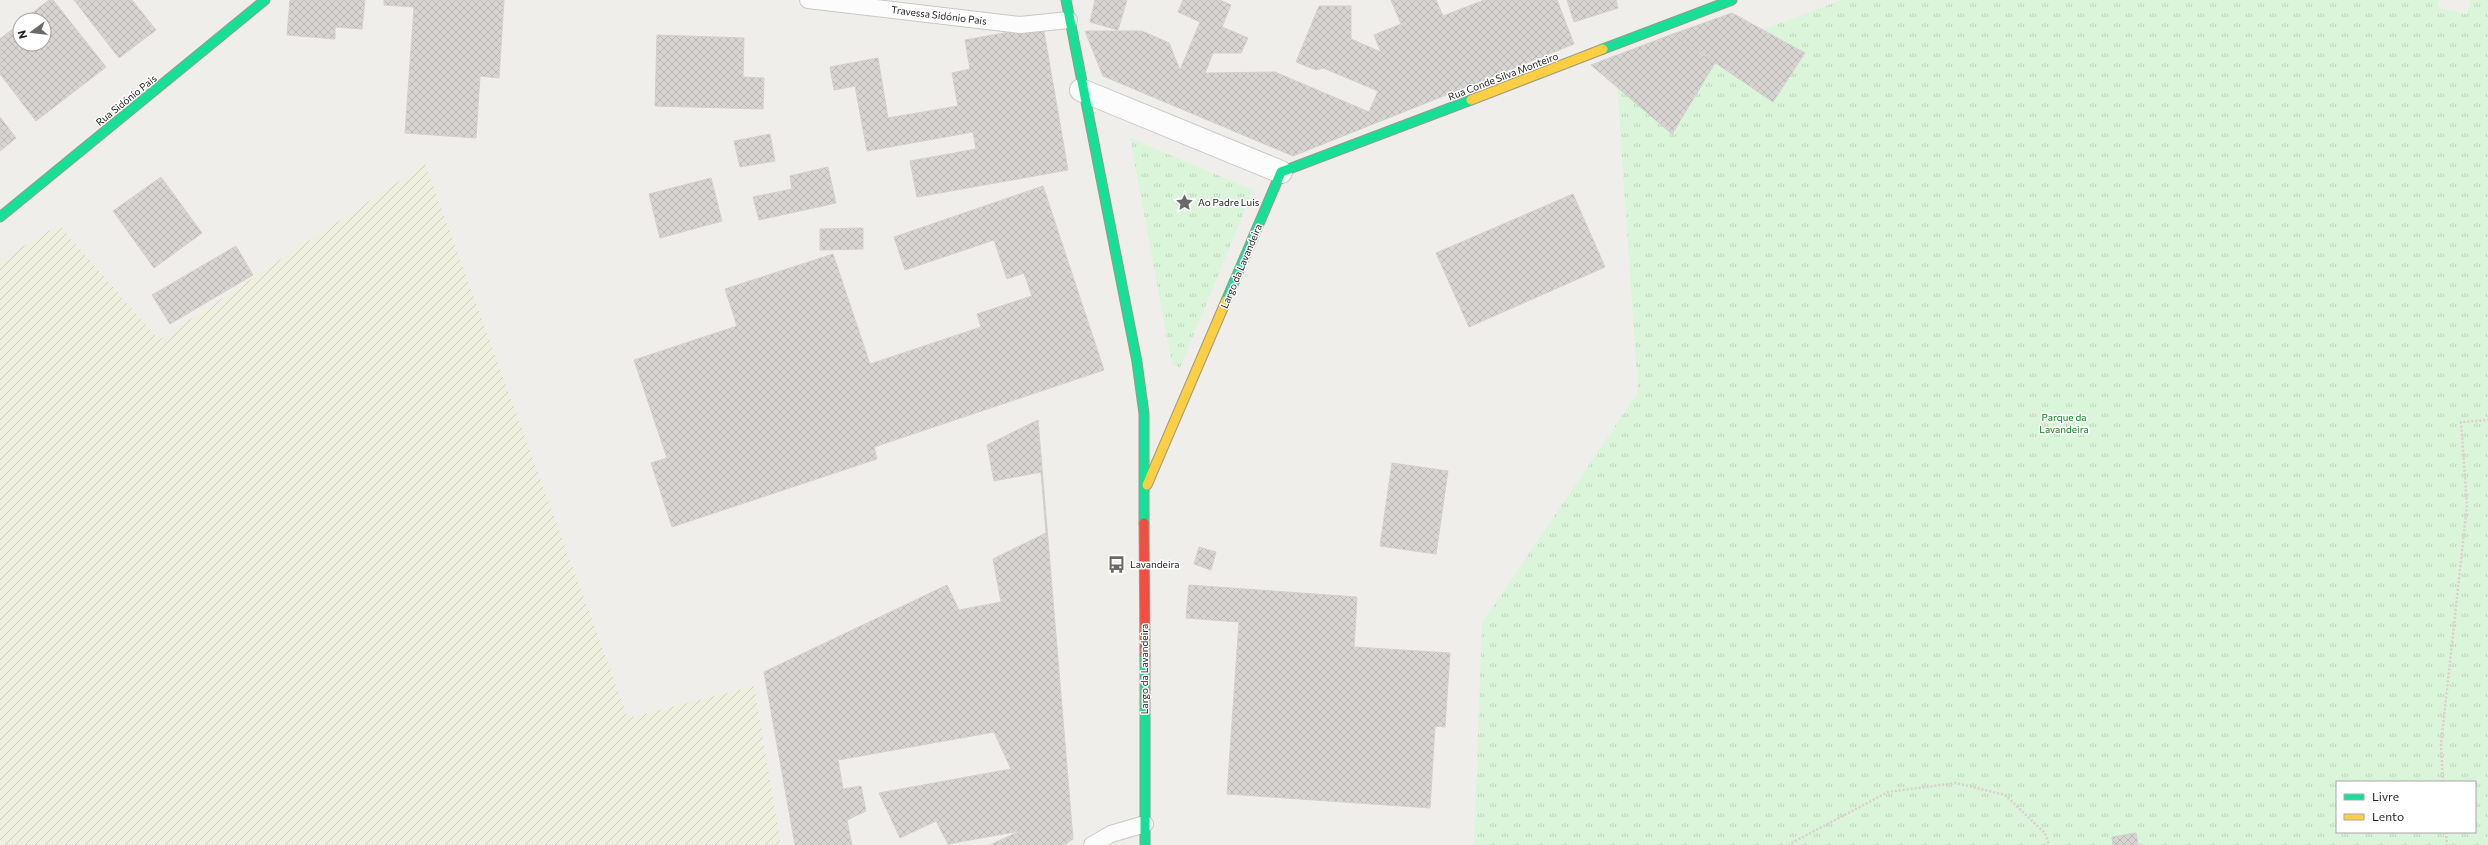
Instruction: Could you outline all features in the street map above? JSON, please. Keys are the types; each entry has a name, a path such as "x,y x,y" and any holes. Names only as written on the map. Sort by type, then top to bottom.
{"street":[{"name":"Rua Sidónio Pais","path":"0,217 265,0"},
{"name":"Largo da Lavandeira","path":"1066,0 1081,90 1136,354 1144,414 1145,845"},
{"name":"Rua Conde Silva Monteiro","path":"1281,172 1732,0"},
{"path":"1081,90 1281,172"},
{"name":"Largo da Lavandeira","path":"1144,493 1281,172"}],"lane":[{"name":"Travessa Sidónio Pais","path":"808,0 1020,25 1069,20"},
{"path":"1092,845 1111,834 1145,824"}],"path":[{"path":"2443,781 2441,745 2467,506 2461,422 2488,420"},
{"path":"1788,845 1888,792 1956,783 2005,795 2045,833 2049,845"},
{"path":"2446,833 2447,845"}],"green space":[{"name":"Parque da Lavandeira","path":"1841,0 2439,0 2438,8 2467,14 2470,0 2488,0 2488,845 1474,845 1482,623 1638,392 1617,85"},
{"path":"1130,138 1253,190 1180,368 1172,365"},
{"path":"425,164 628,718 754,686 781,845 0,845 0,260 59,225 159,340"}],"building":[{"path":"49,0 53,0 106,67 36,121 0,74 0,39 12,29 12,52 52,52 52,12 33,12"},
{"path":"74,0 132,0 156,30 119,58"},
{"path":"290,0 365,0 362,29 335,27 335,39 287,35"},
{"path":"384,0 504,0 499,78 480,76 476,138 405,133 414,7 384,5"},
{"path":"1095,0 1127,0 1118,30 1090,22"},
{"path":"1183,0 1220,0 1231,5 1222,27 1248,38 1241,53 1213,53 1205,73 1275,72 1369,112 1378,91 1323,68 1316,70 1296,62 1319,6 1351,6 1351,39 1381,52 1374,35 1401,24 1391,0 1436,0 1443,16 1484,0 1557,0 1574,44 1293,156 1103,76 1085,31 1142,31 1169,43 1180,70 1200,22 1178,12"},
{"path":"1567,0 1616,0 1618,8 1574,22"},
{"path":"1732,13 1805,53 1773,102 1673,34"},
{"path":"1043,26 1068,170 917,197 910,161 976,149 973,132 867,151 855,86 834,90 830,67 878,58 888,118 958,106 952,73 970,69 965,40"},
{"path":"1673,34 1715,63 1672,134 1591,65"},
{"path":"657,35 744,38 743,77 764,78 763,109 655,106"},
{"path":"0,117 16,138 0,151"},
{"path":"770,134 775,161 740,167 734,141"},
{"path":"828,167 836,203 759,220 753,197 792,189 790,176"},
{"path":"161,177 202,233 154,268 113,211"},
{"path":"711,178 722,221 660,238 649,194"},
{"path":"1043,186 1104,370 874,447 877,459 672,527 651,463 667,458 634,360 737,326 725,289 833,254 870,364 981,327 977,314 1032,296 1024,273 1007,279 994,240 905,270 894,237"},
{"path":"1573,194 1605,267 1469,327 1436,253"},
{"path":"863,228 863,249 820,250 820,229"},
{"path":"236,246 253,275 170,324 152,295"},
{"path":"1038,420 1073,839 1064,845 990,845 1020,831 948,844 936,821 900,838 879,793 1011,769 994,732 838,760 843,789 861,786 866,811 847,820 852,845 795,845 764,672 947,585 959,610 1001,602 993,559 1046,533 1041,472 994,481 987,445"},
{"path":"1392,463 1448,471 1436,554 1380,546"},
{"path":"1199,547 1216,552 1211,570 1194,564"},
{"path":"1189,585 1357,597 1354,647 1450,653 1445,727 1435,726 1430,808 1227,794 1239,622 1186,618"},
{"path":"2136,833 2138,845 2113,845 2112,837"}],"traffic: fast":[{"path":"0,217 265,0"},
{"path":"1066,0 1137,362 1144,414 1144,523"},
{"path":"1603,49 1732,0"},
{"path":"1226,301 1281,172 1471,100"},
{"path":"1145,655 1145,845"}],"traffic: slow":[{"path":"1471,100 1603,49"},
{"path":"1147,485 1226,301"}],"traffic: jam":[{"path":"1144,523 1145,655"}],"place":[{"name":"Ao Padre Luis","path":"1185,202"},
{"name":"Lavandeira","path":"1117,564"}]}
